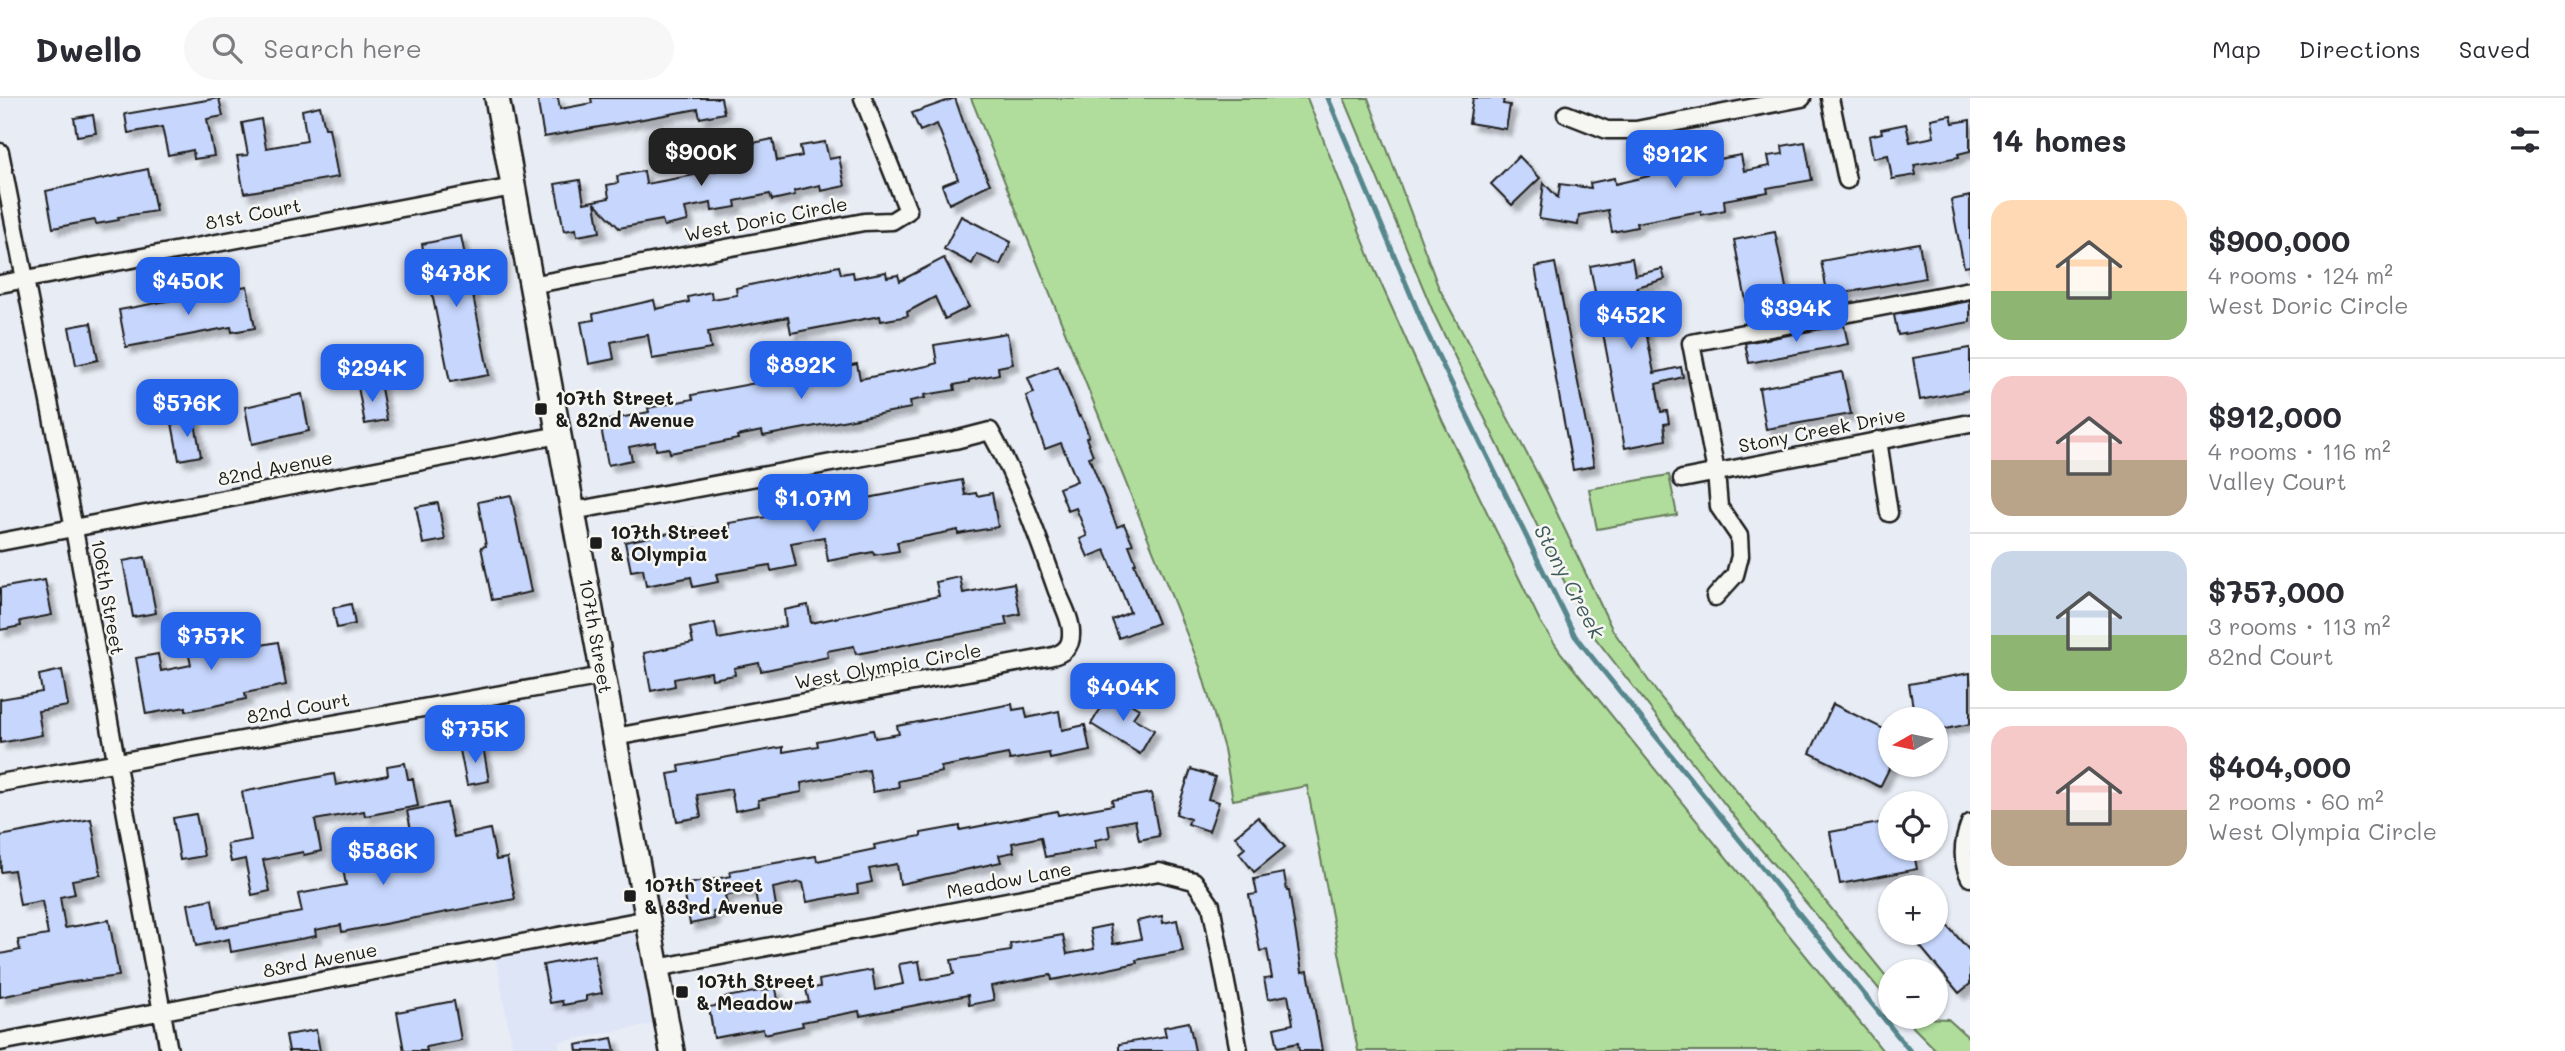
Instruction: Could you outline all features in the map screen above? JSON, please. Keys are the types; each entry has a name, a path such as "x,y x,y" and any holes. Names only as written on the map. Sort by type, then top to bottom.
{"street":[{"name":"107th Street","path":"497,98 672,1051"},
{"name":"West Doric Circle","path":"531,285 864,222 892,221 908,211 863,98"},
{"path":"1566,114 1607,130 1636,130 1802,98"},
{"path":"1830,98 1847,180"},
{"name":"106th Street","path":"0,152 74,529 169,1051"},
{"name":"81st Court","path":"0,284 513,187"},
{"path":"1715,597 1735,575 1740,556 1739,536 1719,507 1716,472 1691,342 1970,290"},
{"name":"Stony Creek Drive","path":"1682,479 1970,423"},
{"name":"West Olympia Circle","path":"573,511 955,440 990,430 1005,458 1072,631 1068,647 1060,654 615,737"},
{"name":"82nd Avenue","path":"0,542 559,435"},
{"path":"1878,440 1889,513"},
{"name":"82nd Court","path":"0,783 603,677"},
{"path":"1970,823 1963,840 1965,869 1970,878"},
{"name":"Meadow Lane","path":"657,968 1159,872 1194,881 1210,905 1238,1051"},
{"name":"83rd Avenue","path":"0,1042 648,919"}],"shaded area":[{"path":"642,932 658,1023 558,1042 560,1051 513,1051 496,959"}],"green space":[{"path":"971,98 1307,98 1374,268 1443,422 1541,623 1561,653 1883,1051 1358,1051 1307,786 1233,800 1224,749 1200,667"},
{"path":"1344,98 1368,98 1438,286 1547,492 1612,629 1658,694 1878,966 1878,988 1752,839 1586,626 1434,314"},
{"path":"1669,475 1677,515 1597,529 1589,489"},
{"path":"1948,1019 1970,1039 1970,1051 1937,1051 1915,1029 1948,1029"}],"building":[{"path":"219,98 223,116 207,119 214,156 194,159 193,150 168,155 162,127 128,133 125,114"},
{"path":"537,98 558,98 560,109 592,103 591,98 721,98 724,113 700,118 698,109 544,137"},
{"path":"955,98 968,136 990,184 949,204 942,185 958,179 937,124 920,131 912,113"},
{"path":"1473,98 1504,98 1503,104 1510,105 1506,129 1469,123"},
{"path":"320,106 325,128 329,128 338,177 244,193 237,156 248,155 242,123 261,119 266,148 307,141 302,110"},
{"path":"93,115 96,133 77,136 74,118"},
{"path":"1951,115 1953,123 1970,120 1970,151 1958,154 1959,157 1914,165 1916,175 1892,179 1888,155 1873,158 1869,136 1882,133 1881,129 1906,124 1910,142 1934,137 1931,119"},
{"path":"773,139 777,161 802,156 800,146 825,142 829,159 839,157 845,186 821,191 820,185 772,200 770,194 735,201 736,207 712,211 711,203 685,208 688,221 664,226 662,220 619,228 595,203 600,232 577,236 576,229 564,231 555,184 580,180 584,203 609,198 607,185 618,183 617,176 644,171 646,184 716,171 714,162 751,155 748,144"},
{"path":"1805,142 1812,180 1767,188 1768,192 1724,200 1725,210 1701,215 1701,211 1636,223 1637,227 1612,232 1608,210 1579,215 1578,225 1539,219 1544,183 1558,198 1560,184 1591,188 1590,183 1614,178 1615,184 1649,176 1648,172 1741,155 1744,171 1770,166 1768,156 1783,154 1782,146"},
{"path":"1519,156 1540,178 1512,205 1491,184"},
{"path":"148,169 156,211 118,217 119,220 96,224 95,220 53,228 46,191"},
{"path":"1970,196 1970,266 1964,267 1951,200"},
{"path":"961,216 1011,242 1000,265 977,254 972,264 944,249"},
{"path":"1775,232 1791,313 1750,321 1734,240"},
{"path":"461,236 489,375 450,382 422,244"},
{"path":"1919,243 1925,278 1828,296 1821,261"},
{"path":"944,258 969,307 945,319 935,297 907,312 908,316 881,321 880,316 791,333 788,317 708,332 711,349 652,359 648,335 635,337 611,342 614,359 589,364 581,322 594,320 593,314 654,300 656,309 689,302 688,297 711,292 712,299 737,295 736,288 839,266 841,274 853,272 854,278 886,272 887,277 898,275 900,281"},
{"path":"1632,258 1635,275 1662,269 1665,279 1637,287 1642,314 1648,313 1650,325 1645,326 1654,373 1681,367 1683,377 1656,384 1661,412 1667,411 1669,423 1664,424 1666,440 1625,448 1590,266"},
{"path":"1555,263 1594,466 1573,470 1535,267"},
{"path":"247,286 255,328 232,332 231,327 126,347 119,310"},
{"path":"1970,301 1970,322 1898,335 1894,315"},
{"path":"91,323 98,360 76,365 69,327"},
{"path":"1844,325 1848,344 1749,363 1745,343"},
{"path":"1007,333 1013,364 998,367 999,374 954,385 955,390 924,395 925,398 910,401 911,408 763,436 762,431 737,436 738,439 670,453 669,448 656,450 655,442 629,447 632,460 608,465 600,422 649,412 648,408 693,399 692,395 857,364 860,379 927,366 937,363 934,345"},
{"path":"1970,348 1970,390 1920,400 1913,358"},
{"path":"1058,366 1089,436 1086,438 1093,455 1089,457 1117,527 1124,524 1133,544 1129,545 1136,563 1134,564 1158,623 1119,638 1112,620 1130,612 1105,550 1088,557 1080,539 1087,536 1076,508 1068,511 1059,488 1077,481 1061,443 1045,449 1026,396 1034,393 1028,378"},
{"path":"1842,372 1851,414 1766,429 1759,388"},
{"path":"380,383 387,420 365,424 358,387"},
{"path":"302,394 309,431 252,444 245,407"},
{"path":"194,418 201,456 179,460 172,423"},
{"path":"962,480 965,495 992,493 998,527 958,534 958,530 897,542 899,551 874,555 873,552 828,561 824,537 791,543 796,566 771,571 770,565 716,574 718,582 693,587 691,577 646,586 643,569 631,571 625,542 695,528 697,536 730,529 729,523 773,516 772,512 830,502 831,505"},
{"path":"511,495 531,592 492,600 481,547 486,546 478,502"},
{"path":"438,503 445,540 423,544 416,507"},
{"path":"145,557 156,613 133,617 123,561"},
{"path":"960,577 963,593 1014,583 1020,614 1005,617 1007,625 856,654 854,646 827,651 828,657 761,671 759,663 734,668 735,675 712,679 711,672 699,674 674,679 675,686 651,691 644,653 693,643 690,628 715,623 718,639 786,626 784,610 808,605 811,623 939,596 936,582"},
{"path":"45,580 52,615 20,621 21,626 0,630 0,588"},
{"path":"351,604 355,624 337,628 333,608"},
{"path":"240,622 245,648 278,642 286,685 245,693 246,699 209,707 186,711 186,707 146,714 136,658 158,654 161,671 191,665 184,633"},
{"path":"62,670 68,706 38,711 42,735 0,743 0,699 42,692 39,675"},
{"path":"1970,673 1970,724 1948,729 1948,707 1913,707 1909,684"},
{"path":"1111,692 1139,709 1133,718 1154,730 1140,754 1091,724"},
{"path":"1012,704 1013,710 1025,708 1027,718 1059,711 1062,730 1085,725 1090,751 1050,759 1049,753 1010,760 1008,754 941,767 942,772 898,781 899,787 873,792 869,770 801,783 802,792 758,800 759,806 735,811 731,789 697,795 701,817 677,821 668,774 680,772 679,766 783,747 783,752 818,746 817,741 873,730 875,738 899,734 897,726"},
{"path":"1833,704 1878,726 1878,777 1885,777 1880,787 1810,753"},
{"path":"483,746 489,781 467,785 460,750"},
{"path":"405,763 408,779 413,779 418,806 365,816 364,811 315,820 321,851 263,860 270,891 252,895 245,859 231,862 227,844 251,840 242,792 334,774 336,785 388,775 387,766"},
{"path":"1191,769 1215,777 1208,799 1219,802 1209,831 1188,824 1190,819 1176,814"},
{"path":"1151,793 1159,836 1139,840 1135,820 1108,825 1110,837 1095,840 1096,848 1045,857 1041,837 1012,843 1014,852 999,855 1001,862 900,884 897,864 869,869 872,882 857,885 858,893 807,902 803,883 773,888 776,906 758,910 755,890 725,896 728,909 713,912 714,919 690,924 683,885 731,876 730,871 816,856 817,861 875,849 874,845 921,836 921,833 960,826 960,830 1057,811 1058,815 1113,805 1112,800"},
{"path":"447,803 454,837 490,829 496,860 507,858 515,899 342,932 341,925 315,930 316,936 231,952 229,939 196,946 188,904 212,899 217,928 302,912 298,894 346,885 341,858 414,844 407,811"},
{"path":"196,814 204,856 180,860 173,818"},
{"path":"1258,817 1285,847 1254,872 1239,853 1245,848 1235,836"},
{"path":"91,819 101,875 72,880 75,894 60,897 65,928 109,920 119,976 66,983 0,997 0,954 20,950 18,940 48,935 42,901 20,905 14,870 1,872 0,836"},
{"path":"1878,823 1878,861 1915,861 1917,869 1840,884 1830,832"},
{"path":"1284,873 1302,972 1308,971 1322,1051 1299,1051 1298,1043 1278,1047 1274,1028 1293,1024 1288,995 1268,999 1264,979 1272,978 1267,950 1260,951 1249,895 1257,894 1254,879"},
{"path":"1162,916 1163,923 1177,920 1183,951 1052,980 1051,975 991,986 994,1000 969,1005 968,995 860,1016 859,1011 802,1022 803,1026 764,1034 763,1029 714,1038 709,1007 722,1005 721,998 776,988 779,1007 809,1002 806,989 820,987 819,980 872,970 875,990 903,984 899,964 919,961 922,980 954,974 951,960 1011,951 1010,944 1063,935 1067,954 1094,949 1090,929 1110,925 1113,944 1141,939 1137,921"},
{"path":"1948,926 1970,951 1970,984 1959,993 1948,980 1948,959 1931,959 1919,945 1948,945"},
{"path":"594,955 602,993 586,996 586,1001 563,1005 562,1001 550,1003 543,965"},
{"path":"454,1001 461,1040 426,1047 427,1051 404,1051 397,1012"},
{"path":"1189,1022 1195,1051 1119,1051 1119,1044 1166,1036 1164,1027"},
{"path":"316,1030 320,1051 289,1051 286,1035"},
{"path":"612,1038 615,1051 577,1051 576,1045"}],"waterway":[{"name":"Stony Creek","path":"1328,98 1426,331 1575,636 1910,1051"}],"place":[{"name":"107th Street & 82nd Avenue","path":"541,409"},
{"name":"107th Street & Olympia","path":"596,543"},
{"name":"107th Street & 83rd Avenue","path":"630,896"},
{"name":"107th Street & Meadow","path":"682,992"}]}
